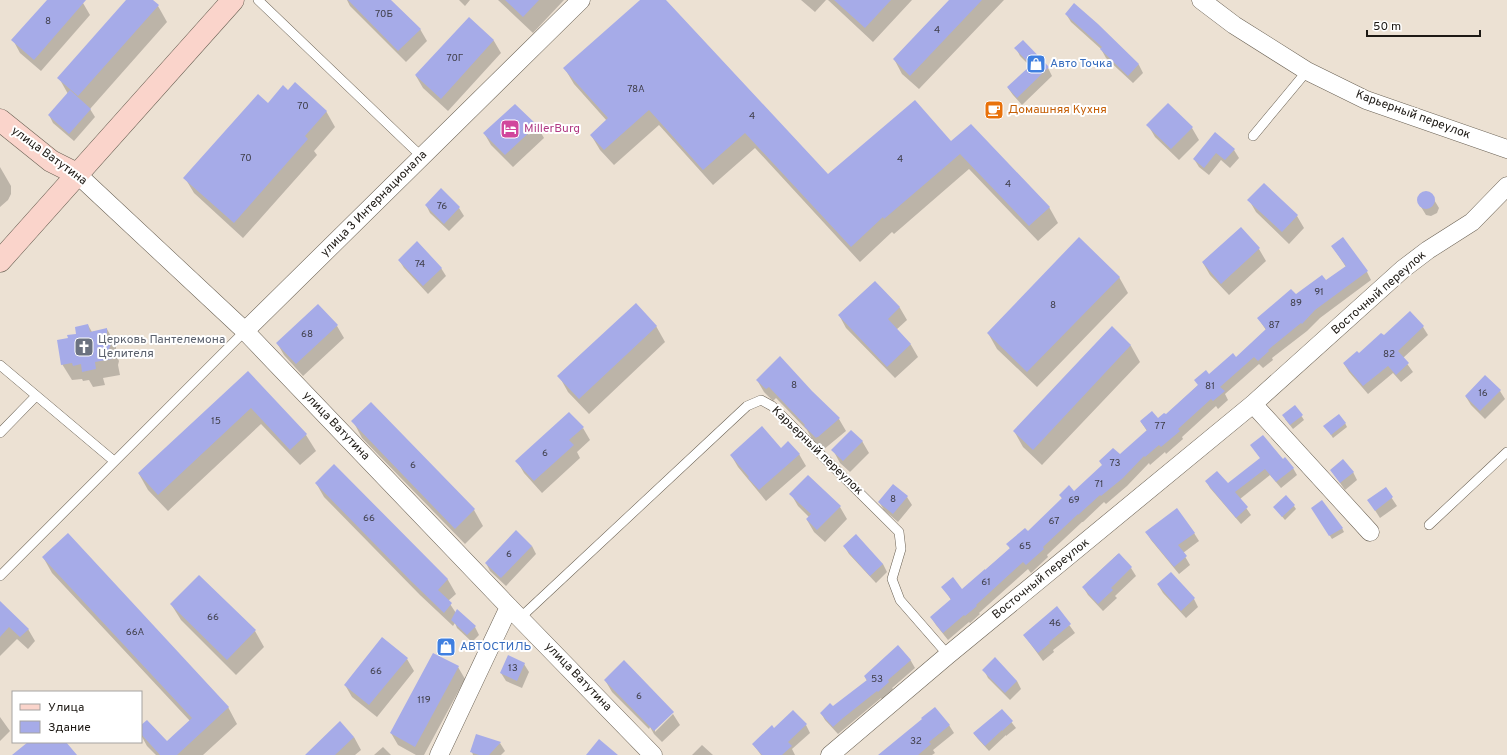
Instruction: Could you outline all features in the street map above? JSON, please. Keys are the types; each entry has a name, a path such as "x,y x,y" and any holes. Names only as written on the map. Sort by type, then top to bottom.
{"main road":[{"path":"0,261 233,0"},
{"name":"улица Ватутина","path":"0,120 51,161 78,174"}],"street":[{"name":"улица 3 Интернационала","path":"245,331 581,0"},
{"name":"Карьерный переулок","path":"1201,0 1234,25 1307,71 1366,100 1507,149"},
{"name":"улица Ватутина","path":"78,174 245,331 653,755"},
{"name":"Восточный переулок","path":"830,755 948,655 1253,404 1403,269 1428,250 1472,222 1507,186"},
{"path":"1253,404 1370,532"},
{"path":"438,751 514,612"}],"lane":[{"path":"258,0 422,157"},
{"path":"1253,136 1307,71"},
{"path":"0,576 245,331"},
{"path":"0,365 114,461"},
{"path":"0,433 36,396"},
{"name":"Карьерный переулок","path":"514,612 747,406 761,400 772,406 899,532 901,550 892,579 900,600 948,655"},
{"path":"1429,525 1507,452"}],"building":[{"path":"47,0 86,0 34,60 11,40"},
{"path":"126,0 153,0 159,5 78,96 57,78"},
{"path":"348,0 391,0 421,29 398,51"},
{"path":"505,0 539,0 523,17"},
{"path":"640,0 666,0 828,174 915,100 951,141 971,124 1050,207 1029,226 960,154 884,219 883,217 851,247 745,133 703,170 649,110 604,150 590,135 608,118 563,68"},
{"path":"834,0 891,0 865,28"},
{"path":"949,0 982,0 910,76 893,59"},
{"path":"1074,3 1139,64 1128,76 1100,49 1102,47 1065,14"},
{"path":"469,17 494,40 441,99 415,75"},
{"path":"1023,40 1049,67 1017,98 1007,87 1031,65 1014,48"},
{"path":"295,82 327,111 305,136 308,139 234,223 183,178 258,94 268,103 283,85 288,90"},
{"path":"70,90 91,109 69,134 48,115"},
{"path":"1168,103 1193,127 1171,149 1146,125"},
{"name":"MillerBurg","path":"515,104 537,125 505,155 483,133"},
{"path":"1215,132 1235,149 1225,160 1216,153 1204,168 1193,159"},
{"path":"1264,183 1298,215 1282,232 1247,200"},
{"path":"441,188 460,207 444,224 425,205"},
{"path":"1426,191 1432,194 1435,200 1432,206 1426,209 1420,206 1417,200 1420,194"},
{"path":"1241,227 1260,248 1221,284 1202,262"},
{"path":"1079,237 1120,277 1027,372 987,333"},
{"path":"1343,237 1368,271 1315,310 1302,324 1301,323 1268,350 1269,351 1258,361 1254,357 1220,387 1225,391 1213,401 1211,399 1178,429 1180,431 1161,447 1159,445 1145,457 1144,456 1123,478 1078,514 1026,565 1023,562 976,605 977,606 943,633 930,617 951,599 941,587 953,577 962,589 1010,548 1006,544 1025,528 1028,531 1062,498 1059,495 1069,485 1074,491 1102,465 1099,461 1113,448 1120,454 1147,430 1140,421 1152,411 1158,418 1164,413 1166,414 1198,385 1194,380 1206,370 1209,374 1233,353 1236,357 1266,329 1257,318 1291,289 1296,294 1322,275 1326,280 1346,266 1331,246"},
{"path":"417,241 442,268 423,286 398,260"},
{"path":"875,281 900,307 888,319 911,344 887,367 838,315"},
{"path":"636,303 657,326 579,399 557,376"},
{"path":"318,304 338,325 296,364 276,343"},
{"path":"1410,311 1424,326 1398,351 1409,363 1396,375 1388,366 1363,386 1343,363 1357,351 1359,353 1381,333 1384,335"},
{"name":"Церковь Пантелемона Целителя","path":"88,324 90,332 107,328 107,338 111,344 109,349 112,359 95,362 96,369 82,372 81,364 73,366 72,363 61,365 57,340 68,338 67,335 76,334 75,327"},
{"path":"1112,326 1131,345 1033,450 1013,431"},
{"path":"780,356 812,391 840,418 816,438 769,387 766,389 756,380"},
{"path":"248,371 307,434 290,450 251,408 158,495 138,473"},
{"path":"1485,375 1501,390 1480,411 1465,396"},
{"path":"371,402 475,509 455,529 351,421"},
{"path":"1295,405 1303,415 1290,425 1282,415"},
{"path":"569,412 584,427 569,440 574,445 534,481 515,461"},
{"path":"1339,414 1346,423 1331,435 1323,426"},
{"path":"762,426 781,448 788,441 800,454 759,490 730,455"},
{"path":"851,430 863,441 843,461 831,450"},
{"path":"1263,435 1283,459 1285,457 1294,468 1276,482 1265,469 1235,492 1248,507 1236,518 1205,481 1217,471 1228,483 1260,458 1250,445"},
{"path":"1343,459 1354,472 1340,483 1330,470"},
{"path":"334,464 448,579 438,590 452,603 444,613 315,483"},
{"path":"808,475 841,506 817,530 806,519 811,514 789,494"},
{"path":"893,484 908,496 893,514 878,502"},
{"path":"1386,487 1393,497 1375,511 1367,500"},
{"path":"1286,495 1295,505 1282,517 1273,507"},
{"path":"1322,500 1343,528 1329,536 1311,508"},
{"path":"1177,508 1195,533 1178,545 1187,556 1174,567 1145,532"},
{"path":"516,530 532,546 501,578 485,563"},
{"path":"68,533 229,707 177,755 160,755 142,735 142,724 147,720 167,741 192,718 42,557"},
{"path":"856,534 883,564 870,576 843,546"},
{"path":"1119,553 1132,567 1111,588 1113,590 1098,604 1082,587"},
{"path":"1171,572 1195,598 1181,611 1157,584"},
{"path":"199,575 256,630 227,660 170,604"},
{"path":"0,601 29,629 20,637 9,627 0,637"},
{"path":"1057,606 1071,624 1038,653 1023,635"},
{"path":"457,609 476,626 467,635 451,620"},
{"path":"382,637 408,658 369,705 344,685"},
{"path":"898,645 911,660 888,680 889,682 878,692 877,691 833,727 820,713 830,703 833,706 867,680 864,676"},
{"path":"433,653 459,666 415,747 390,733"},
{"path":"508,655 525,663 517,681 500,673"},
{"path":"995,657 1017,681 1005,693 982,670"},
{"path":"624,660 674,712 654,731 604,680"},
{"path":"935,707 950,725 929,742 931,744 918,755 878,755 922,719 921,718"},
{"path":"1002,709 1013,721 985,746 973,733"},
{"path":"793,710 807,724 788,742 792,746 782,755 762,755 752,744 772,725 774,728"},
{"path":"340,721 354,737 335,755 305,755"},
{"path":"476,734 501,742 489,755 479,755 470,752"},
{"path":"599,739 618,755 586,755"},
{"path":"27,743 67,743 77,755 12,755"}],"place":[{"name":"Авто Точка","path":"1036,64"},
{"name":"Домашняя Кухня","path":"994,110"},
{"name":"MillerBurg","path":"510,129"},
{"name":"Церковь Пантелемона Целителя","path":"84,347"},
{"name":"АВТОСТИЛЬ","path":"446,647"}]}
